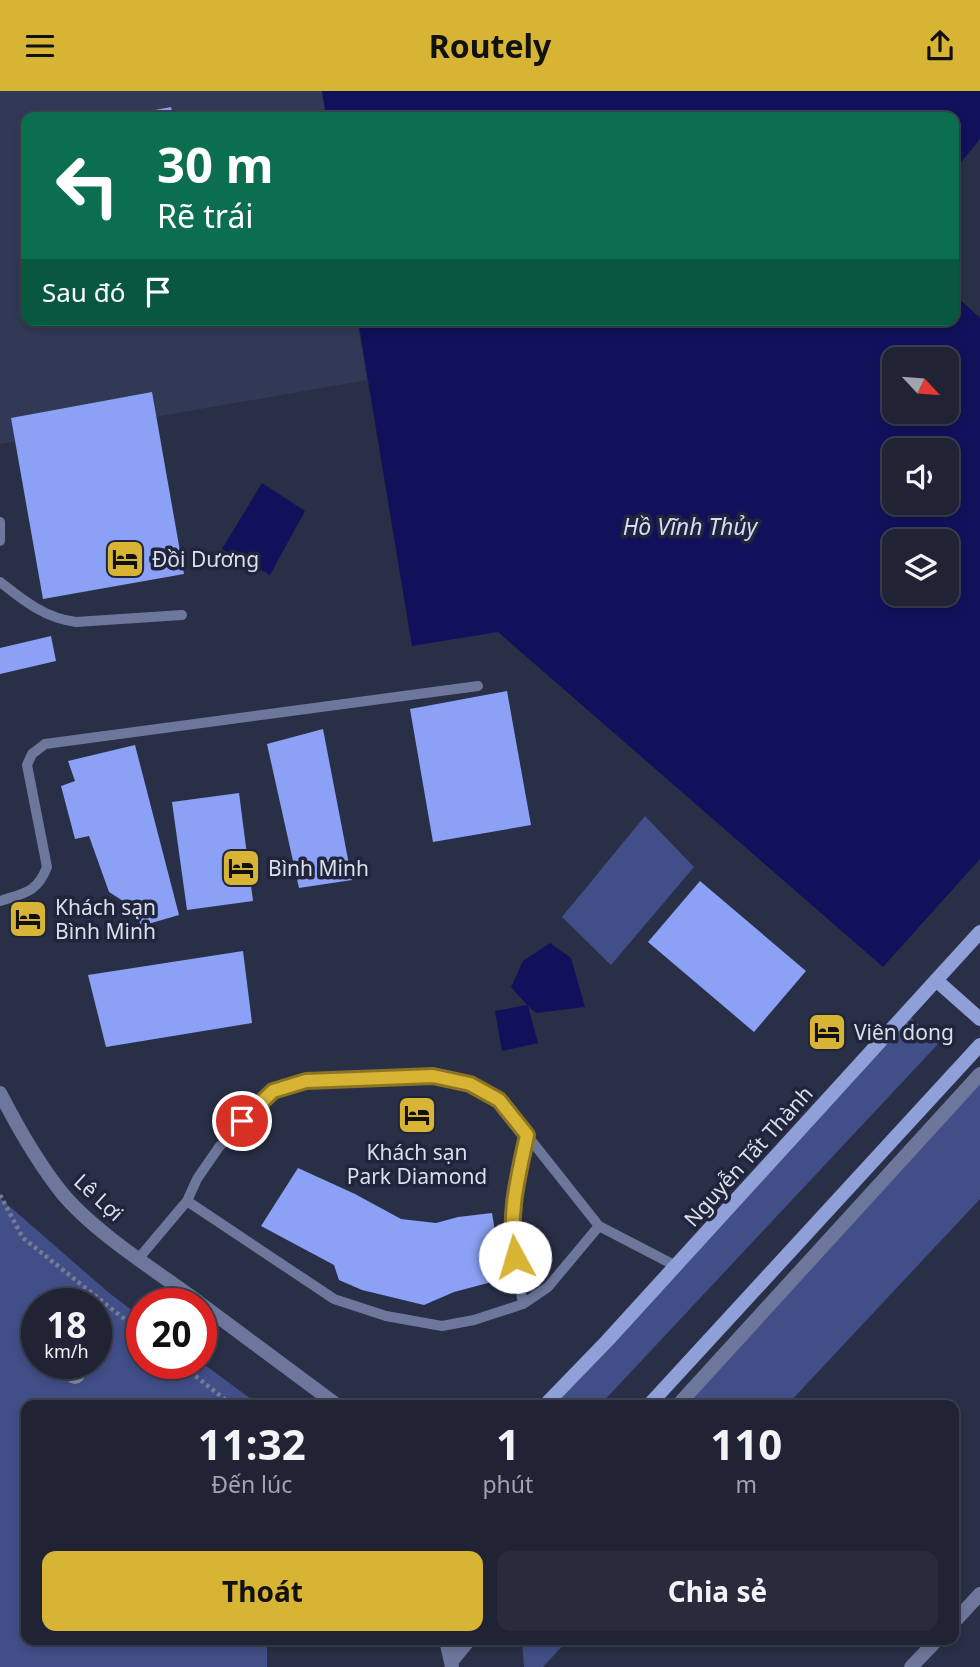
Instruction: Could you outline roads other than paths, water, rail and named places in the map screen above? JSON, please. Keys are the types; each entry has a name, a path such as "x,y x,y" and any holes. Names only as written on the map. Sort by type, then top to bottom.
{"street":[{"name":"Nguyễn Tất Thành","path":"550,1400 676,1266 980,932"},
{"path":"936,980 980,1019"},
{"path":"654,1400 980,1045"},
{"path":"683,1400 980,1074"},
{"name":"Lê Lợi","path":"0,1093 35,1158 64,1195 98,1227 179,1288"},
{"name":"Lê Lợi","path":"217,1316 330,1400"},
{"path":"959,1617 980,1594"},
{"path":"447,1645 452,1665"},
{"path":"452,1665 466,1645"},
{"path":"911,1667 932,1645"}],"lane":[{"path":"0,522 0,541"},
{"path":"0,582 32,607 59,620 76,622 182,615"},
{"path":"0,901 32,891 42,881 47,867 27,765 32,754 45,744 478,687"},
{"path":"139,1258 187,1201 197,1179 219,1147 273,1091 306,1081 433,1076 470,1084 499,1100 598,1226 676,1266"},
{"path":"523,1304 512,1233 512,1211 527,1135"},
{"path":"187,1201 334,1299 386,1316 442,1326 474,1321 523,1304 548,1287 598,1226"}],"water":[{"path":"322,91 980,91 980,139 959,165 959,112 325,112"},
{"name":"Hồ Vĩnh Thủy","path":"959,299 980,318 980,859 883,967 498,632 412,646 359,326 959,326"},
{"path":"262,483 305,511 270,575 222,549"},
{"path":"550,943 571,958 585,1007 536,1013 528,1006 538,1043 502,1051 495,1011 527,1005 511,987 523,961"}],"place":[{"name":"Đồi Dương","path":"125,559"},
{"name":"Bình Minh","path":"241,868"},
{"name":"Khách sạn Bình Minh","path":"28,919"},
{"name":"Viên dong","path":"827,1032"},
{"name":"Khách sạn Park Diamond","path":"417,1115"}]}
